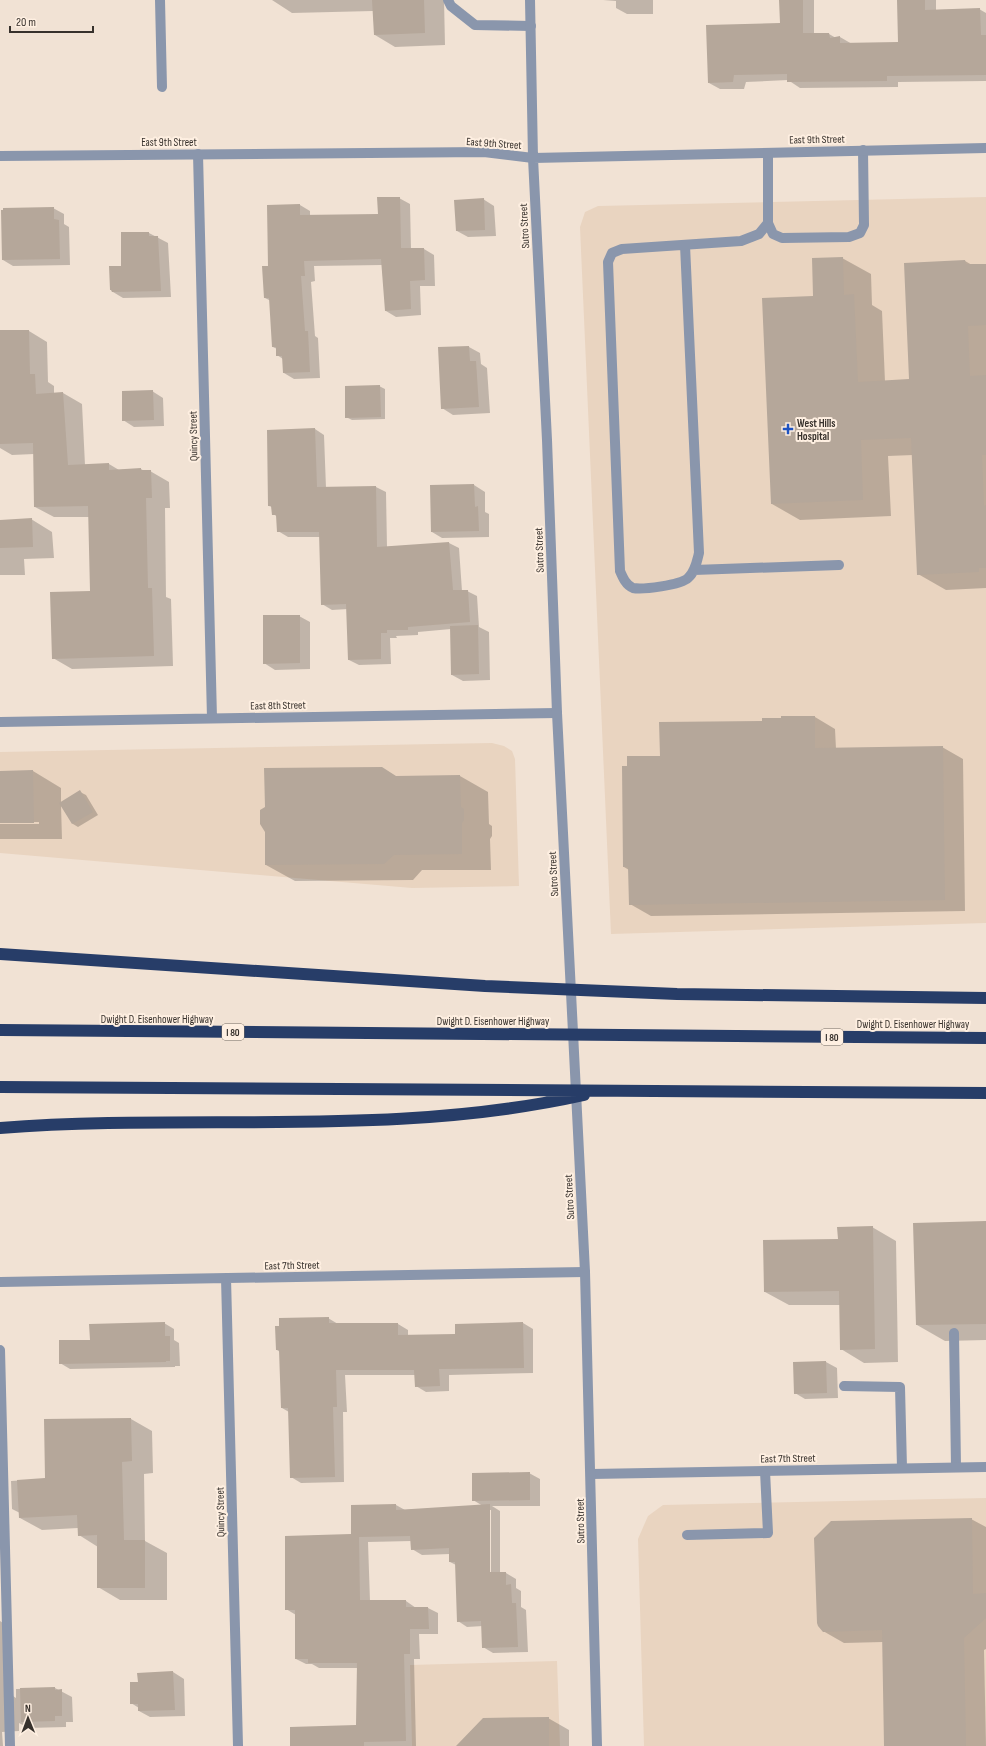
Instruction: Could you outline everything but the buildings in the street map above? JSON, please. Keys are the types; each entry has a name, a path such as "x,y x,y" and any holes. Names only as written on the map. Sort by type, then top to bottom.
{"highway":[{"path":"0,954 485,986 677,994 986,998"},
{"name":"Dwight D. Eisenhower Highway","path":"0,1030 986,1038"},
{"path":"0,1086 986,1093"},
{"path":"0,1128 59,1124 413,1119 465,1114 553,1102 605,1090"}],"street":[{"path":"160,0 162,87"},
{"path":"448,0 451,6 475,25 531,26"},
{"name":"Sutro Street","path":"530,0 533,158 557,713 585,1272 597,1746"},
{"name":"East 9th Street","path":"0,156 484,152 533,158 986,148"},
{"path":"768,153 768,223 773,234 782,238 849,237 860,233 864,226 863,150"},
{"name":"Quincy Street","path":"198,154 212,718"},
{"path":"685,245 699,553 694,570 688,579 672,586 634,588 624,581 620,571 608,262 612,253 622,249 741,241 759,234 768,223"},
{"path":"694,570 839,565"},
{"name":"East 8th Street","path":"0,722 557,713"},
{"name":"East 7th Street","path":"0,1282 585,1272"},
{"name":"Quincy Street","path":"226,1278 238,1746"},
{"path":"954,1333 956,1467"},
{"path":"0,1350 10,1746"},
{"path":"844,1386 900,1387 902,1468"},
{"name":"East 7th Street","path":"591,1474 986,1467"},
{"path":"687,1535 768,1533 765,1471"}],"shaded area":[{"name":"West Hills Hospital","path":"986,197 986,923 611,934 580,227 585,212 598,206"},
{"path":"492,743 504,746 512,751 515,759 519,886 412,888 0,853 0,752"},
{"path":"986,1498 986,1746 644,1746 638,1539 648,1516 663,1505"},
{"path":"557,1661 560,1746 412,1746 410,1665"}],"place":[{"name":"West Hills Hospital","path":"788,429"}]}
